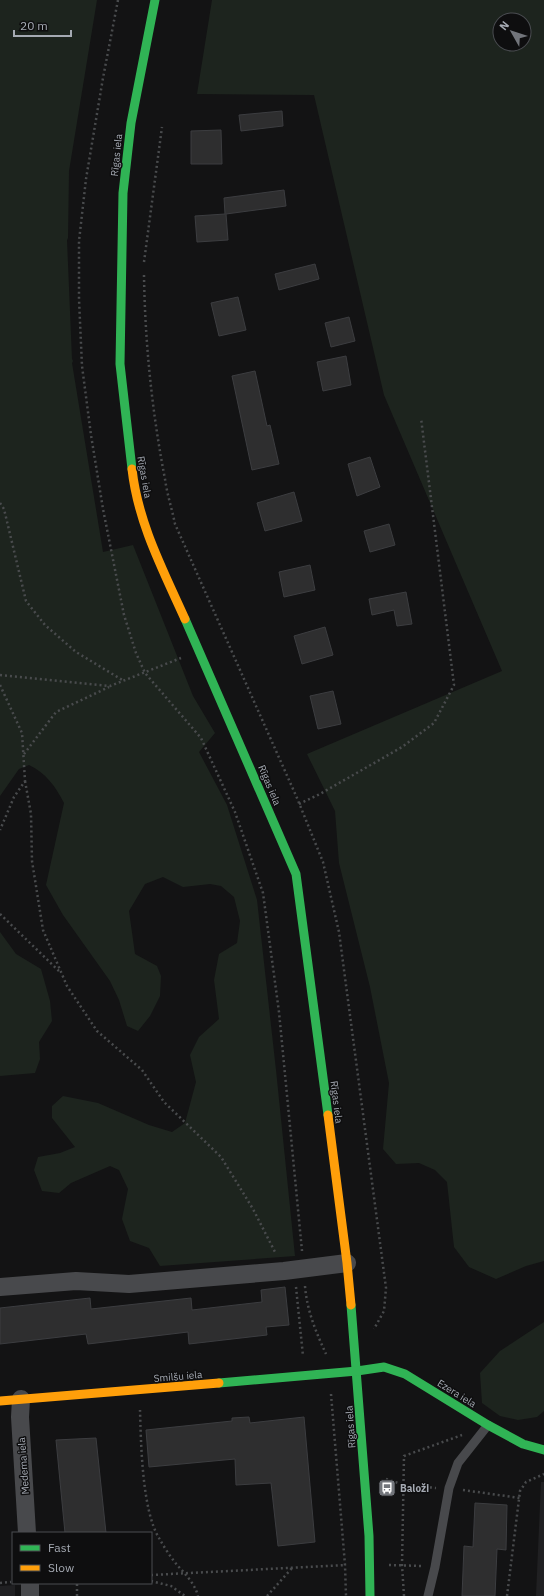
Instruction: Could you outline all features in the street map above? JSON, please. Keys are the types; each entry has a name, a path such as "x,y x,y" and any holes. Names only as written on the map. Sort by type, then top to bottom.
{"main road":[{"name":"Rīgas iela","path":"155,0 131,123 123,193 120,364 134,489 150,543 200,650 296,874 347,1264 357,1371 369,1536 370,1596"},
{"name":"Ezera iela","path":"357,1371 384,1366 405,1374 488,1425 523,1444 544,1450"},
{"name":"Smilšu iela","path":"0,1401 357,1371"}],"street":[{"path":"0,1287 76,1281 129,1284 347,1264"},
{"name":"Medema iela","path":"21,1399 20,1417 28,1532"},
{"path":"30,1584 30,1596"}],"lane":[{"path":"428,1596 435,1567 449,1488 458,1463 488,1425"}],"path":[{"path":"118,0 86,179 79,241 79,299 82,366 103,509 124,615 136,653 144,673 201,738 235,812 263,893 279,1012 294,1270 306,1376"},
{"path":"299,804 320,794 402,747 434,723 454,684 421,418"},
{"path":"0,503 4,509 26,600 45,625 76,652 124,681"},
{"path":"23,754 56,712 110,686 200,650"},
{"path":"0,675 110,686"},
{"path":"0,685 22,733 25,781 31,814 32,861 43,930 67,986 96,1030 142,1070 164,1102 221,1157 253,1209 294,1270 316,1331 328,1358 345,1565 346,1596"},
{"path":"0,830 14,797 25,781"},
{"path":"0,914 62,974"},
{"path":"140,1390 141,1441 148,1509 158,1536 177,1565 186,1573 198,1596"},
{"path":"404,1596 402,1565 404,1456 472,1431 479,1436"},
{"path":"384,1472 385,1479 404,1485"},
{"path":"507,1596 520,1490 526,1482 544,1474"},
{"path":"152,1575 345,1565"},
{"path":"267,1596 293,1568"},
{"path":"152,1581 171,1586 185,1596"},
{"path":"0,1583 12,1582"},
{"path":"77,1584 77,1596"}],"shaded area":[{"path":"0,0 97,0 69,171 67,240 72,363 103,552 133,545 193,696 215,733 199,752 227,805 257,900 295,1256 160,1266 149,1248 130,1241 122,1219 128,1189 119,1170 110,1166 71,1183 59,1193 42,1191 34,1170 38,1157 60,1153 75,1147 52,1118 52,1106 63,1096 98,1103 149,1125 172,1132 185,1123 196,1082 190,1055 199,1037 219,1019 214,980 219,954 237,943 240,921 234,897 221,886 210,884 183,887 163,877 145,884 129,911 135,954 157,966 161,976 160,996 150,1016 138,1031 127,1026 119,1000 110,981 63,915 46,885 64,803 61,797 45,776 29,765 19,769 0,796"},
{"path":"212,0 544,0 544,1261 526,1266 496,1279 469,1267 454,1247 447,1182 435,1170 419,1163 396,1164 383,1149 389,1083 370,987 339,863 335,811 307,754 502,671 384,395 314,95 197,94"},
{"path":"0,932 16,954 41,969 50,1001 52,1021 39,1042 40,1059 35,1073 0,1076"},
{"path":"544,1322 544,1411 537,1417 518,1420 500,1416 482,1403 480,1373 500,1351"},
{"path":"541,1482 544,1482 544,1596 536,1596"},
{"path":"15,1585 15,1596 0,1596 0,1586"}],"building":[{"path":"282,111 283,126 241,131 239,115"},
{"path":"221,130 222,164 191,164 191,131"},
{"path":"284,190 286,206 226,214 228,240 197,242 195,216 225,214 224,198"},
{"path":"315,264 319,279 279,290 275,274"},
{"path":"238,297 246,330 219,336 211,303"},
{"path":"349,317 355,341 331,347 325,323"},
{"path":"346,356 351,385 323,391 317,362"},
{"path":"255,371 267,426 270,425 279,464 252,470 232,376"},
{"path":"370,457 380,487 357,496 348,464"},
{"path":"294,492 302,521 265,531 257,503"},
{"path":"389,524 395,545 370,552 364,531"},
{"path":"310,565 315,590 284,597 279,572"},
{"path":"406,592 412,624 397,626 394,610 372,615 369,599"},
{"path":"325,627 333,655 302,664 294,636"},
{"path":"333,691 341,724 318,729 310,696"},
{"path":"285,1287 289,1325 266,1327 267,1335 189,1344 188,1332 88,1344 86,1334 0,1344 0,1308 90,1298 91,1309 191,1298 192,1310 262,1302 261,1290"},
{"path":"249,1417 250,1423 304,1417 315,1542 278,1546 271,1483 236,1485 235,1459 149,1467 146,1430 232,1421 232,1418"},
{"path":"96,1438 106,1532 65,1532 56,1440"},
{"path":"475,1503 507,1505 506,1550 497,1549 495,1596 462,1596 464,1546 473,1547"}],"traffic: fast":[{"path":"132,469 120,364 123,193 131,123 155,0"},
{"path":"185,619 296,874 328,1115"},
{"path":"351,1305 369,1536 370,1596"},
{"path":"219,1383 357,1371 384,1367 405,1374 488,1425 523,1444 544,1450"}],"traffic: slow":[{"path":"132,469 135,489 152,546 185,619"},
{"path":"328,1115 351,1305"},
{"path":"0,1401 219,1383"}],"place":[{"name":"Baloži","path":"387,1488"}]}
